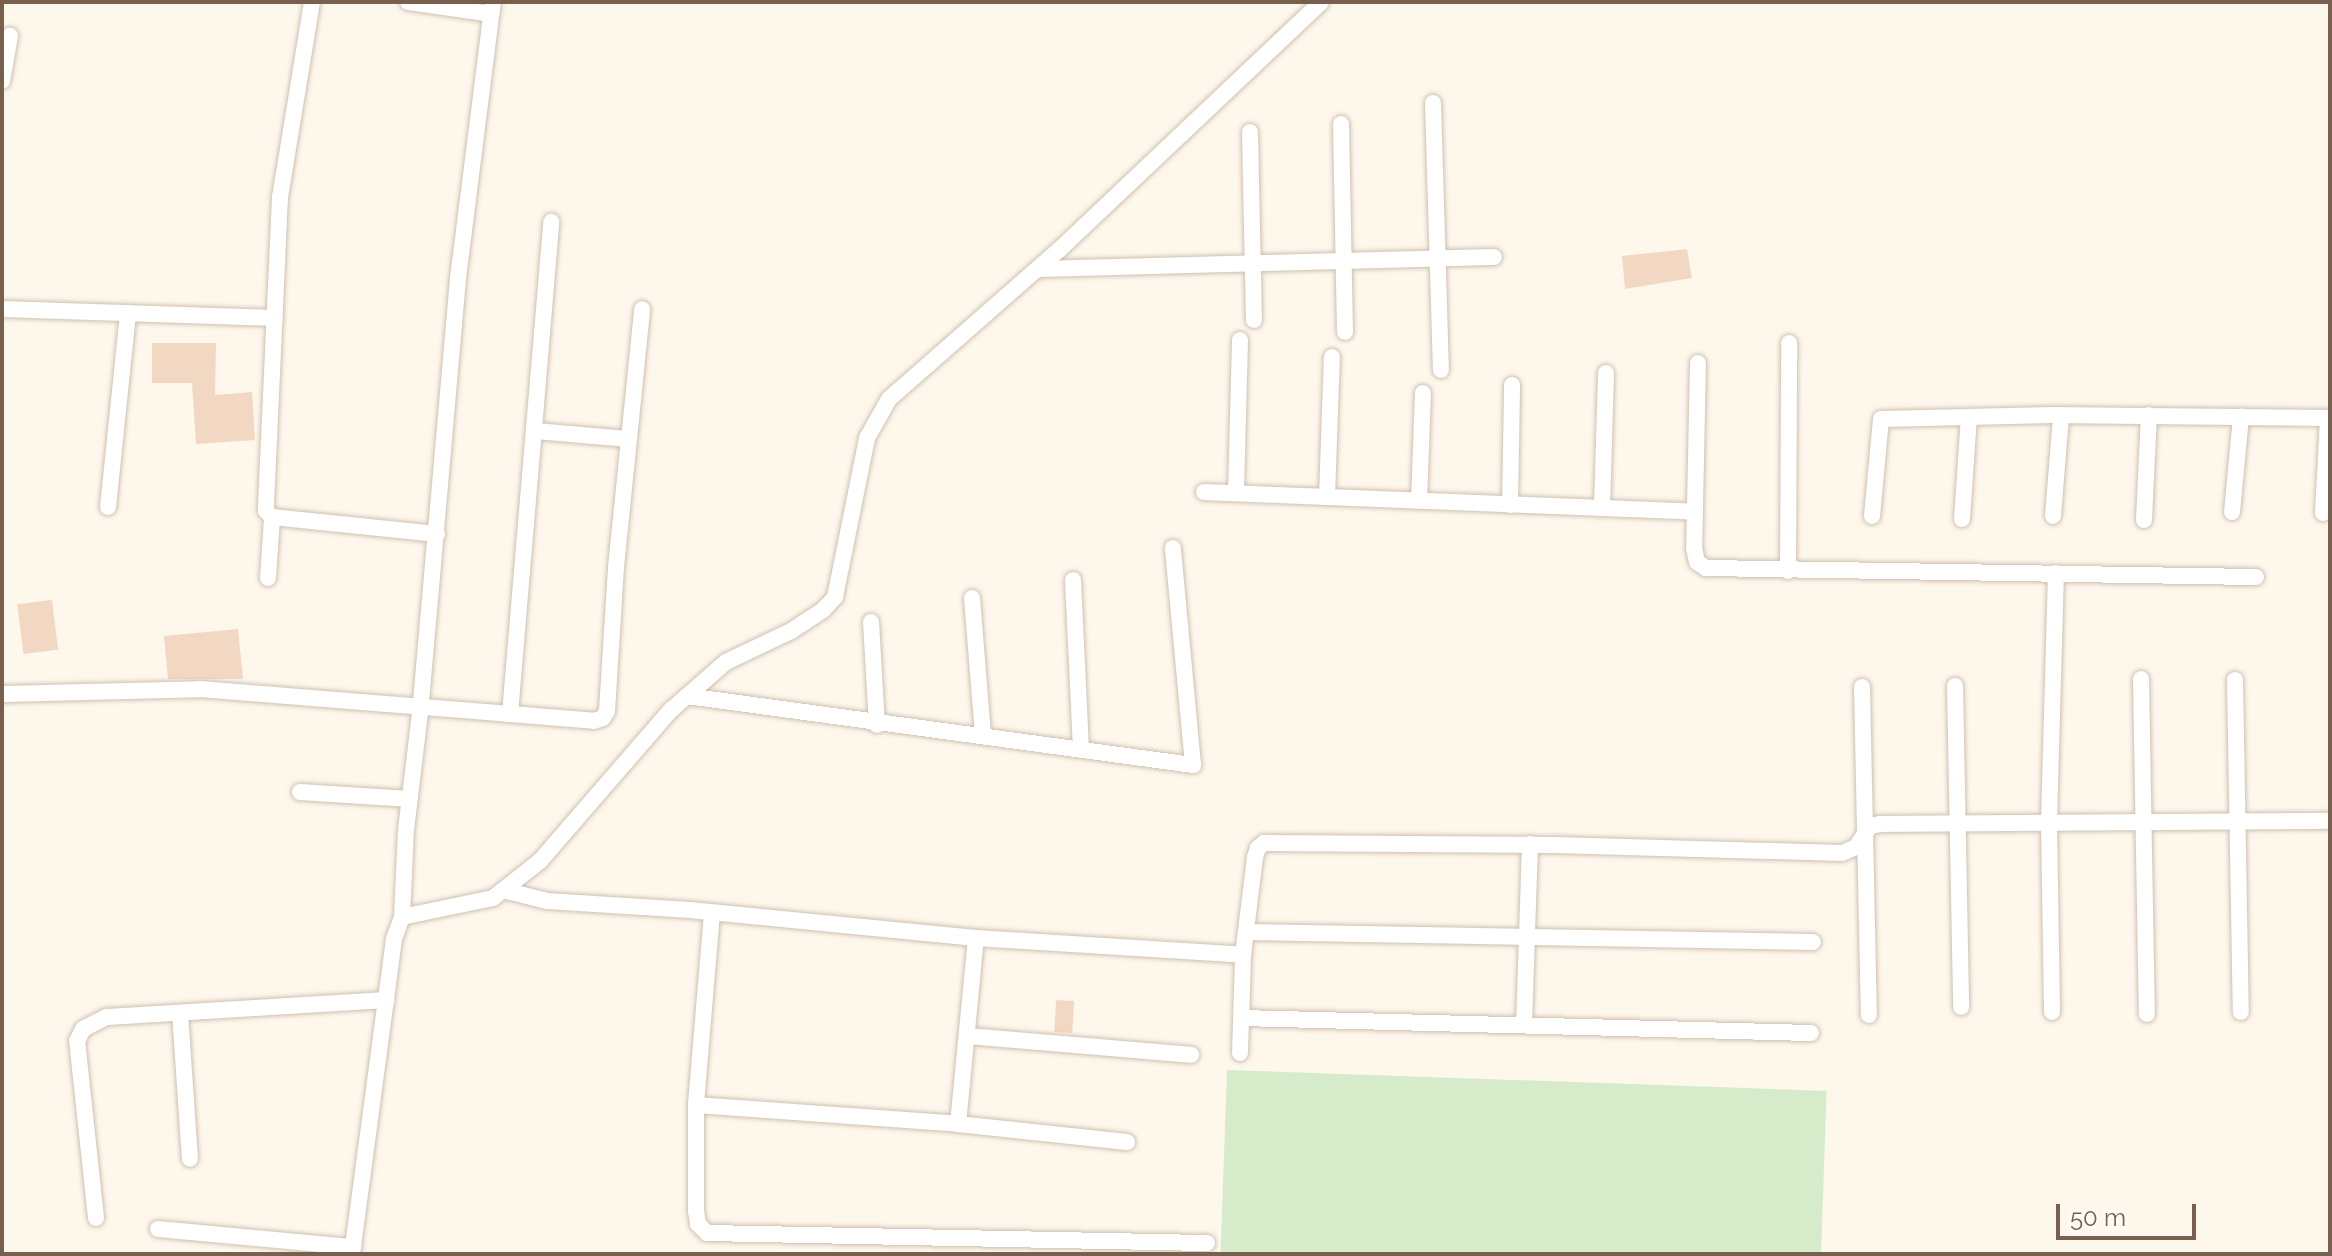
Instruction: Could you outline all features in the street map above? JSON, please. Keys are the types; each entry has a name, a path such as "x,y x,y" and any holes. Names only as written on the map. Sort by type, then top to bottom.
{"street":[{"path":"268,578 272,517 265,500 280,197 312,2"},
{"path":"158,1229 353,1250 394,939 402,917 458,278 492,8 408,2"},
{"path":"402,917 493,898 540,861 671,710 687,696 726,662 791,631 823,610 835,597 867,438 889,399 1038,269 1321,2"},
{"path":"2,81 10,36"},
{"path":"1433,103 1441,370"},
{"path":"1341,124 1345,332"},
{"path":"1250,132 1254,320"},
{"path":"510,714 551,222"},
{"path":"1038,269 1494,257"},
{"path":"2,309 275,318"},
{"path":"2,694 200,689 421,704 594,721 603,718 607,711 642,309"},
{"path":"108,507 128,313"},
{"path":"1236,493 1240,340"},
{"path":"1788,571 1789,343"},
{"path":"1327,497 1332,357"},
{"path":"1698,363 1694,548 1697,562 1706,568 2256,577"},
{"path":"1602,508 1606,373"},
{"path":"1510,505 1512,385"},
{"path":"1419,501 1423,393"},
{"path":"2144,520 2149,415"},
{"path":"1872,516 1881,419 2149,415 2329,418 2323,513"},
{"path":"2053,516 2061,416"},
{"path":"2232,512 2241,416"},
{"path":"1962,519 1969,417"},
{"path":"535,431 629,439"},
{"path":"1204,492 1695,512"},
{"path":"272,517 437,534"},
{"path":"687,696 877,725 1193,765 1173,548"},
{"path":"2052,1012 2049,822 2056,573"},
{"path":"1073,580 1081,750"},
{"path":"972,598 983,736"},
{"path":"871,622 877,725"},
{"path":"2141,679 2147,1014"},
{"path":"2235,680 2241,1012"},
{"path":"1955,686 1961,1007"},
{"path":"1862,687 1869,1015"},
{"path":"300,792 410,799"},
{"path":"1240,1053 1243,955 1255,857 1264,843 1530,844 1842,853 1856,847 1865,831 1880,824 2330,821"},
{"path":"1524,1025 1530,844"},
{"path":"503,890 533,900 976,938 1243,955"},
{"path":"712,913 696,1105 696,1211 698,1224 707,1233 1207,1243"},
{"path":"1246,932 1813,942"},
{"path":"958,1124 976,938"},
{"path":"96,1218 77,1041 83,1029 107,1017 386,1000"},
{"path":"180,1013 190,1159"},
{"path":"1241,1018 1811,1033"},
{"path":"967,1036 1191,1055"},
{"path":"696,1105 958,1124 1127,1142"}],"green space":[{"path":"1227,1070 1827,1091 1821,1254 1221,1254"}],"building":[{"path":"1687,249 1692,278 1625,289 1622,256"},
{"path":"152,343 216,343 215,395 252,392 255,440 196,444 192,383 152,383"},
{"path":"52,600 58,650 23,654 17,604"},
{"path":"238,629 243,679 168,679 164,636"},
{"path":"1056,1000 1074,1001 1072,1033 1054,1032"}]}
